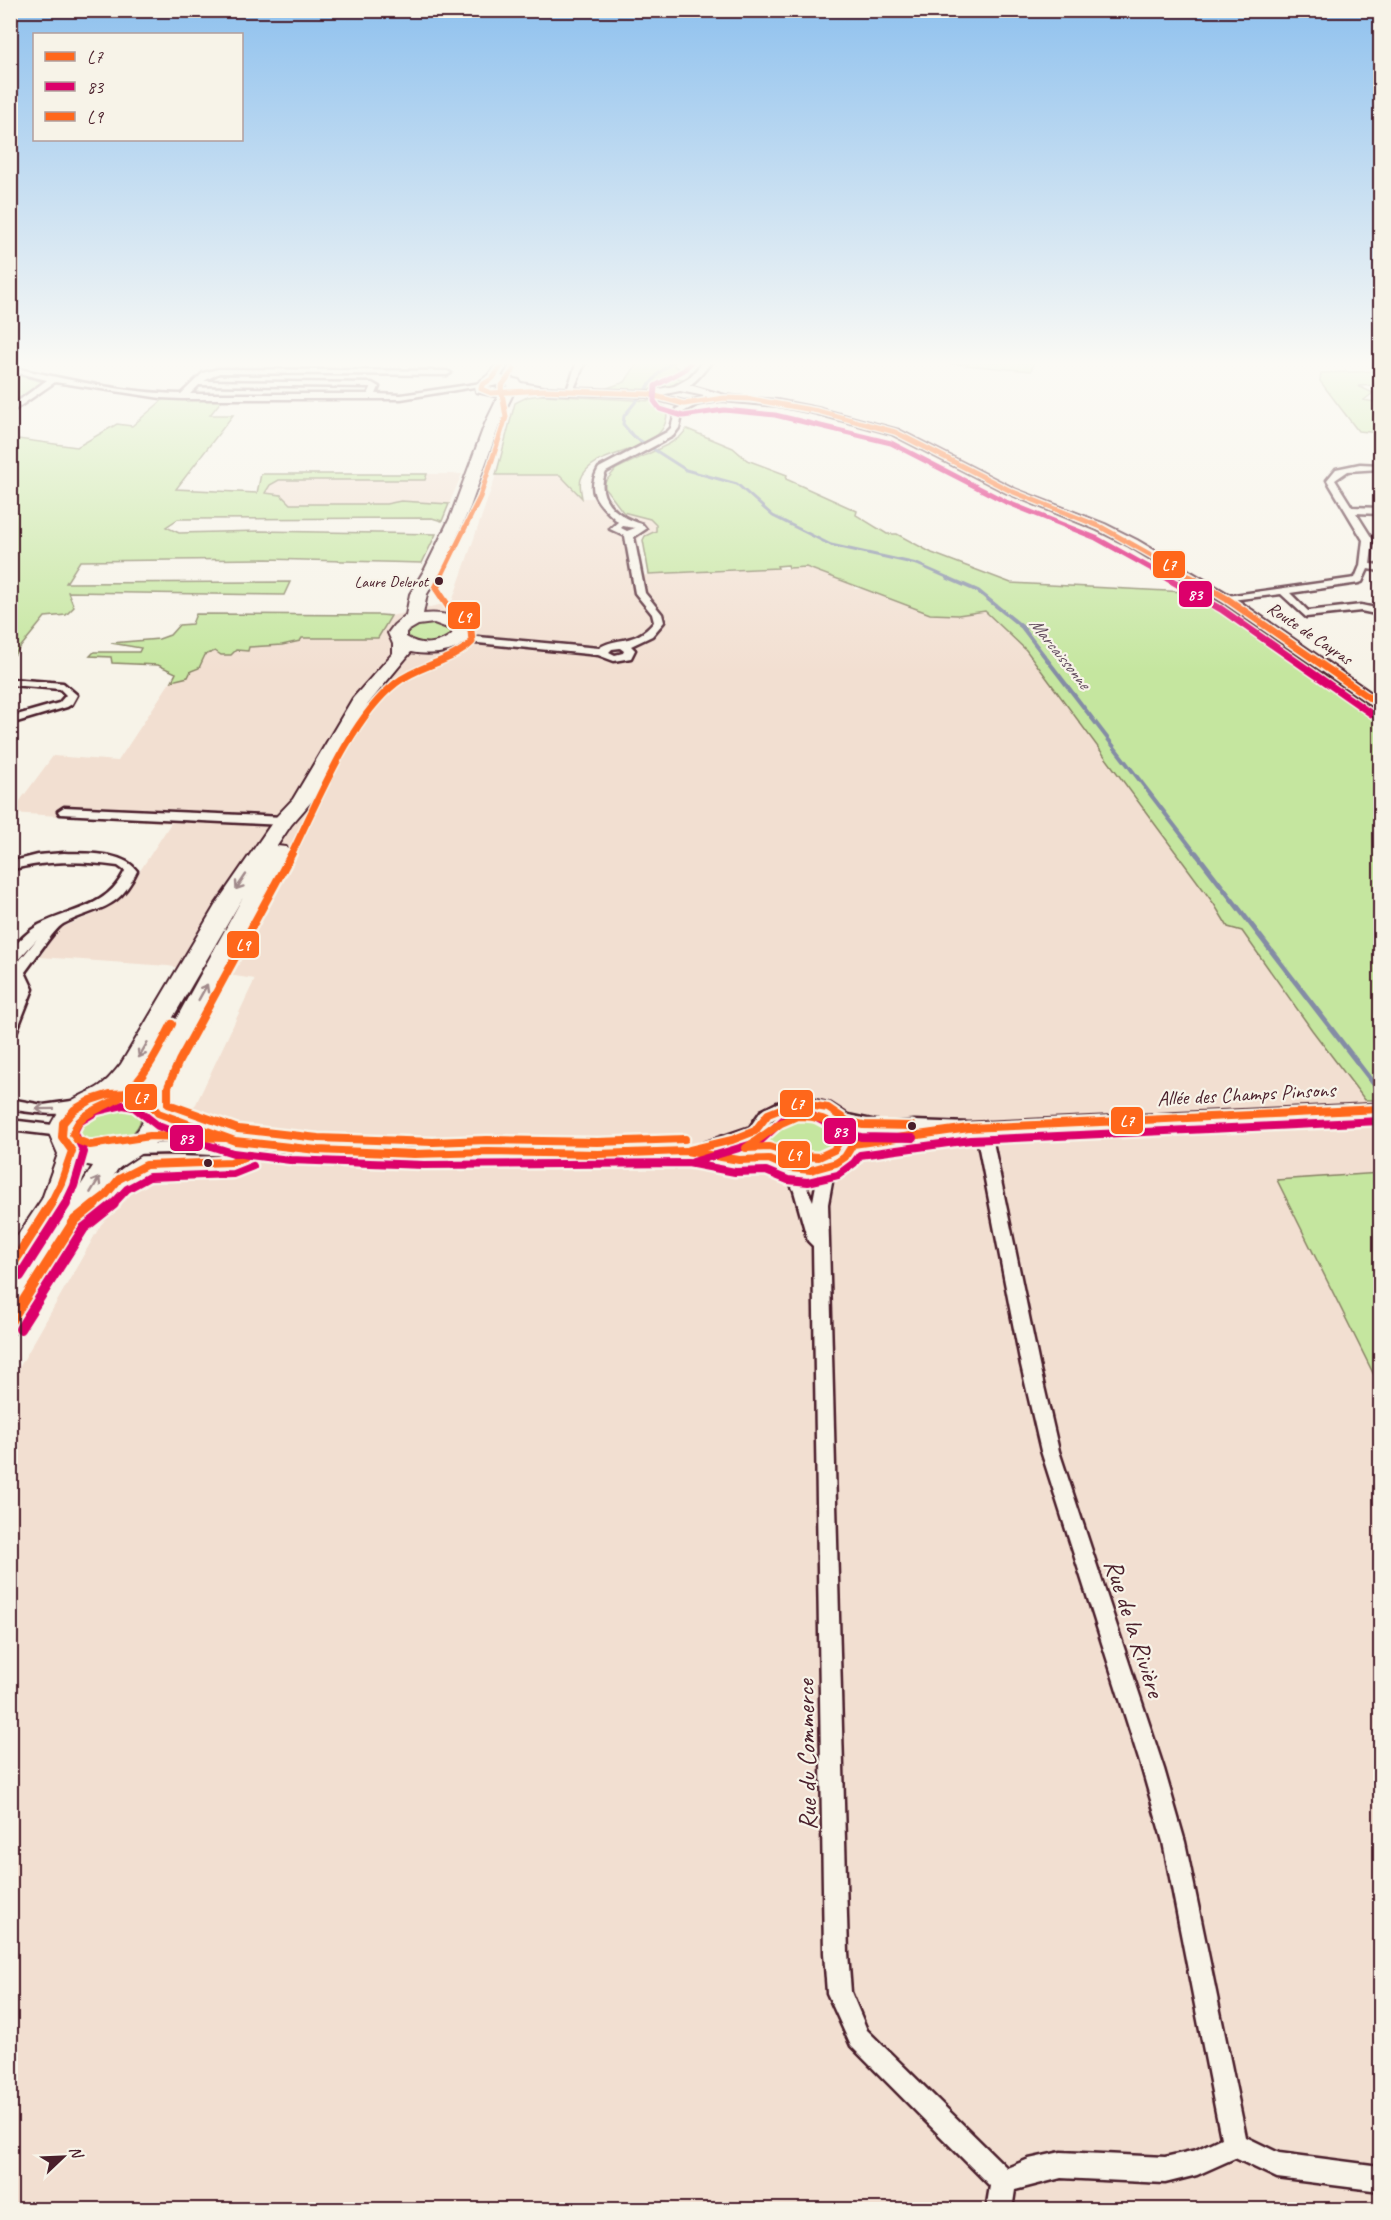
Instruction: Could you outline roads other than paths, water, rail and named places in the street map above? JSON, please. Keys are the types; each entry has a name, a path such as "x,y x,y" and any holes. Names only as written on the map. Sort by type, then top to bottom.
{"main road":[{"path":"410,622 415,616 415,600 436,564 469,492 478,466"},
{"path":"424,585 424,594 429,604 443,619"},
{"path":"388,672 450,639 456,623 443,619 426,618 410,622 401,627 397,633 402,643 421,648 450,639"},
{"path":"10,1323 108,1164 142,1143 156,1128 153,1094 168,1056 268,872 294,822 301,802 360,702 402,654 402,643"},
{"path":"10,1269 56,1203 69,1167 66,1118 80,1106 104,1095 119,1084 131,1070 226,904 283,821 301,802"},
{"path":"104,1095 133,1094 156,1108"},
{"path":"67,1141 86,1156 102,1157 126,1152"}],"street":[{"path":"606,649 606,656 614,658 629,654 630,650 622,645 653,631 659,622 657,614 640,593 629,537 632,533 639,531 639,526 624,523 597,493 595,486 602,470 611,466"},
{"name":"Route de Cayras","path":"961,466 1011,491 1101,527 1222,596 1380,705"},
{"path":"1222,596 1355,582 1362,577 1368,540 1332,483 1331,477 1339,471 1348,469 1380,467"},
{"path":"1350,510 1380,511"},
{"path":"1365,566 1380,568"},
{"path":"1283,591 1312,620 1323,621 1380,614"},
{"path":"450,639 482,635 606,649"},
{"path":"450,639 606,649"},
{"path":"10,682 63,686 72,695 69,702 63,705 10,721"},
{"path":"64,811 283,821"},
{"path":"10,866 38,857 61,856 119,862 129,867 130,875 112,899 58,922 13,967 25,982 26,989 10,1030"},
{"path":"10,1104 37,1109 80,1106"},
{"path":"686,1151 739,1160 769,1159 790,1168 811,1170 827,1167 845,1157 853,1144 852,1132 846,1120 825,1107 797,1104 782,1106 767,1114 755,1131 757,1145 769,1159"},
{"path":"156,1108 235,1141 292,1148 414,1154 598,1154 686,1151 732,1140 755,1131"},
{"name":"Allée des Champs Pinsons","path":"846,1120 886,1128 914,1126 976,1128 1376,1109"},
{"path":"10,1125 67,1141"},
{"name":"Allée des Champs Pinsons","path":"853,1144 976,1128"},
{"name":"Rue de la Rivière","path":"976,1128 1050,1451 1154,1769 1174,1842 1235,2145"},
{"path":"126,1152 172,1148 327,1159 400,1158 414,1154"},
{"name":"Rue du Commerce","path":"827,1167 821,1197 836,1942 839,1993 859,2038 870,2051 1003,2182"},
{"name":"Rue du Commerce","path":"790,1168 802,1191 822,1263"},
{"path":"999,2210 1003,2182 1029,2172 1061,2165 1166,2170 1197,2163 1235,2145 1277,2165 1380,2179"}],"waterway":[{"name":"Marcaissonne","path":"679,466 686,470 737,484 773,516 831,545 917,564 951,579"},
{"name":"Marcaissonne","path":"948,578 978,591 1022,627 1197,855"},
{"name":"Marcaissonne","path":"1196,853 1380,1092"}],"place":[{"name":"Laure Delerot","path":"439,581"}]}
